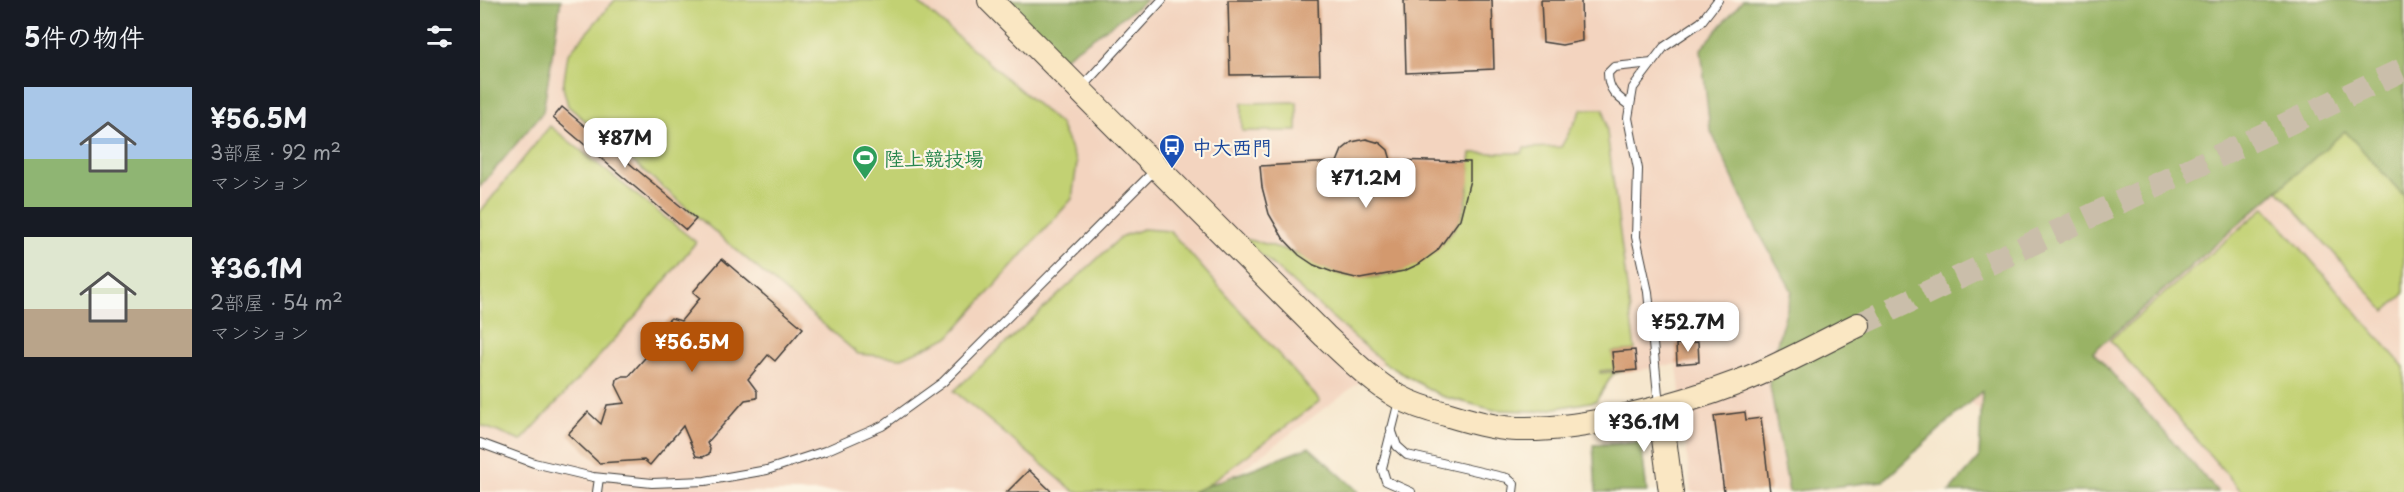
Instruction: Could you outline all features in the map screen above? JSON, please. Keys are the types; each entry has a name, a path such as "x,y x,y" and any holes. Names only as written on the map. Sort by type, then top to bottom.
{"street":[{"path":"990,0 1078,91 1333,344 1365,373 1400,398 1460,419 1492,426 1516,429 1550,428 1660,408 1740,382 1858,325"},
{"path":"1660,408 1671,492"}],"lane":[{"path":"1078,91 1162,0"},
{"path":"1660,408 1648,292 1636,237 1638,169 1628,118 1633,88 1664,47 1701,22 1718,0"},
{"path":"1630,106 1614,94 1608,86 1608,73 1614,67 1652,63"},
{"path":"480,443 534,463 599,478 652,483 716,480 767,470 825,451 882,426 943,382 1157,169"},
{"path":"1400,398 1382,468 1386,481 1411,492"},
{"path":"1392,429 1397,446 1407,455 1508,478 1514,484 1513,492"},
{"path":"597,492 599,478"}],"shaded area":[{"path":"553,0 2404,0 2404,492 2069,492 1932,367 1795,492 1691,492 1677,364 1614,374 1596,401 1539,411 1494,410 1441,396 1385,363 1212,492 480,492 480,77"}],"green space":[{"path":"480,0 561,0 543,112 480,187"},
{"name":"陸上競技場","path":"615,0 915,0 1060,124 1077,163 1072,199 949,337 902,358 858,354 568,106 563,87 568,54"},
{"path":"995,0 1147,0 1058,62"},
{"path":"1743,0 2404,0 2404,196 2345,131 2093,352 2218,492 1949,492 1979,458 1982,391 1883,481 1789,492 1768,375 1792,291 1755,226 1710,129 1701,49"},
{"path":"1297,102 1297,131 1242,131 1242,103"},
{"path":"1582,109 1604,109 1635,350 1612,352 1613,358 1622,369 1600,371 1600,373 1624,371 1613,374 1596,401 1539,411 1494,410 1441,396 1384,363 1242,238 1285,250 1331,271 1354,277 1390,275 1406,269 1436,249 1449,236 1459,220 1466,204 1471,153 1522,153 1524,148 1561,147"},
{"path":"550,126 696,242 638,314 521,441 480,425 480,212"},
{"path":"2345,130 2404,196 2404,294 2385,311 2278,190"},
{"path":"2265,207 2404,367 2404,492 2242,492 2110,340"},
{"path":"1143,229 1170,231 1320,401 1198,492 1075,492 954,391 1122,236"},
{"path":"1641,442 1647,492 1596,492 1593,445"},
{"path":"1309,447 1359,492 1191,492"}],"building":[{"path":"1228,0 1318,0 1320,74 1230,75"},
{"path":"1404,0 1492,0 1494,69 1406,73"},
{"path":"1541,0 1581,0 1582,41 1562,45 1543,42"},
{"path":"562,107 696,219 686,230 553,118"},
{"path":"1366,139 1380,143 1388,150 1391,160 1470,162 1470,180 1460,219 1437,251 1404,271 1360,279 1314,265 1299,255 1283,238 1269,214 1262,187 1260,166 1337,162 1342,150 1352,142"},
{"path":"722,259 803,328 775,361 768,355 748,379 757,391 757,398 745,400 707,443 710,449 709,454 703,457 696,456 683,426 650,465 644,460 599,463 568,434 588,412 601,424 607,405 625,403 616,385 617,379 629,376 667,333 664,328 666,322 671,318 681,321 700,298 693,292"},
{"path":"1698,342 1699,362 1677,364 1676,344"},
{"path":"1635,350 1637,370 1614,372 1612,352"},
{"path":"1745,412 1746,420 1761,418 1770,492 1724,492 1714,416"},
{"path":"1029,470 1052,492 1007,492"}],"tunnel":[{"path":"1858,325 2404,69"}],"place":[{"name":"中大西門","path":"1172,170"},
{"name":"陸上競技場","path":"865,181"}]}
